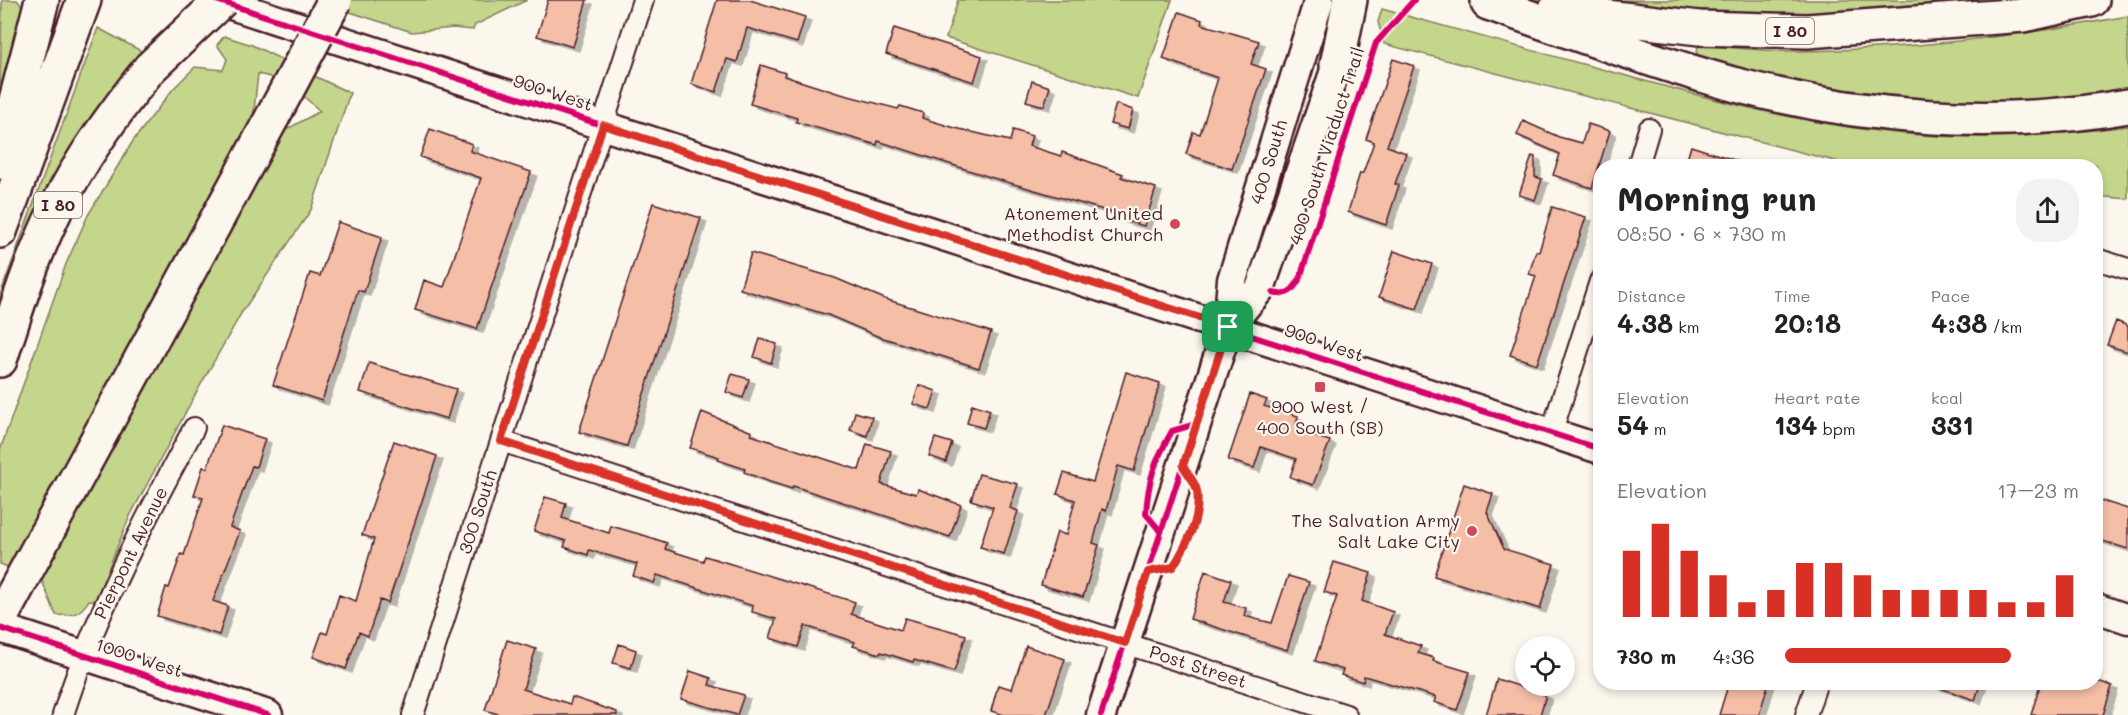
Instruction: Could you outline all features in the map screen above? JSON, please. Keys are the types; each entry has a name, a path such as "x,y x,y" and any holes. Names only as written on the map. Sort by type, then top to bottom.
{"highway":[{"path":"0,162 42,0"},
{"name":"I 80","path":"0,231 84,0"},
{"name":"I 80","path":"0,360 26,277 56,208 104,126 150,68 222,0"},
{"path":"0,619 336,0"},
{"path":"1337,65 1350,0"},
{"name":"I 80","path":"1480,2 1699,28 1807,31 2024,15 2092,0"},
{"path":"1480,2 1733,84 1822,104 1890,114 1958,119 2027,118 2128,106"}],"main road":[{"name":"900 West","path":"216,0 1593,447"},
{"name":"400 South","path":"1101,715 1228,327 1232,279 1319,0"},
{"name":"400 South","path":"1228,327 1260,289 1360,0"},
{"path":"2103,610 2128,619"},
{"name":"1000 West","path":"0,628 268,715"}],"street":[{"name":"300 South","path":"412,715 643,0"},
{"path":"1640,159 1649,129"},
{"path":"2103,260 2128,269"},
{"path":"1551,434 1593,303"},
{"name":"Pierpont Avenue","path":"63,715 82,655 127,554 194,428"},
{"name":"Post Street","path":"501,441 1346,715"},
{"path":"1806,715 1814,690"}],"green space":[{"path":"2,0 17,0 23,7 0,90"},
{"path":"350,0 527,0 475,25 473,30 453,28 412,32 344,10"},
{"path":"958,0 1172,0 1138,98 946,38"},
{"path":"1591,0 2028,0 1835,19 1684,13"},
{"path":"1382,9 1700,96 1845,127 1920,135 1998,137 2128,126 2128,199 2103,197 2103,159 1827,159 1384,44 1378,22"},
{"path":"2128,16 2128,88 2059,97 1953,101 1883,97 1772,77 1696,60 1698,45 1790,51 1885,48 2047,30"},
{"path":"98,28 143,52 97,109 59,170 27,235 0,303 0,295"},
{"path":"224,36 252,45 287,62 277,82 270,77 258,74 253,119 256,120 13,569 0,564 0,450 66,264 88,215 133,141 173,89 195,67 223,70 227,59 217,45"},
{"path":"310,74 350,93 311,210 242,312 195,395 129,518 95,601 89,600 76,613 56,615 40,576 49,567 282,132 320,111 300,93"}],"building":[{"path":"548,0 587,0 573,47 537,36"},
{"path":"717,0 750,0 805,17 797,43 747,28 737,62 727,59 716,92 691,84"},
{"path":"1179,12 1202,20 1201,24 1259,41 1251,64 1266,69 1232,169 1186,154 1193,132 1200,134 1218,78 1163,59"},
{"path":"894,28 982,56 974,82 886,54"},
{"path":"1393,59 1414,66 1387,146 1406,153 1395,184 1399,185 1386,225 1348,212 1360,173 1363,173 1374,142 1366,139"},
{"path":"761,65 785,73 784,76 837,93 923,113 922,118 955,128 1010,141 1013,130 1032,136 1029,146 1061,156 1062,152 1123,174 1121,177 1156,188 1144,226 1120,219 1121,215 993,178 878,141 877,145 796,122 797,118 750,104"},
{"path":"1032,81 1050,87 1044,106 1026,101"},
{"path":"1116,104 1133,110 1128,129 1110,124"},
{"path":"1523,121 1559,137 1582,143 1588,124 1610,131 1601,159 1593,159 1592,188 1553,175 1560,154 1517,135"},
{"path":"430,129 472,144 470,151 531,172 477,329 415,310 424,280 444,287 481,178 420,157"},
{"path":"1691,146 1731,159 1687,159"},
{"path":"1532,156 1535,157 1535,177 1542,179 1535,200 1519,195"},
{"path":"653,203 701,218 627,446 579,432"},
{"path":"1552,207 1586,217 1537,364 1510,355 1536,276 1529,274 1536,251 1539,252"},
{"path":"338,222 382,237 364,292 358,290 322,401 273,385 310,273 320,276"},
{"path":"1394,251 1432,264 1417,309 1379,297"},
{"path":"751,253 835,278 885,299 991,332 979,368 877,336 828,315 740,289"},
{"path":"2116,321 2128,326 2128,352 2107,345"},
{"path":"760,339 777,344 771,363 754,357"},
{"path":"369,363 456,389 447,419 360,392"},
{"path":"1126,372 1160,383 1134,471 1118,466 1106,511 1102,509 1093,543 1099,545 1083,597 1041,585 1057,532 1066,535 1075,500 1057,494 1064,473 1093,482"},
{"path":"732,374 749,379 743,398 726,392"},
{"path":"919,385 936,391 930,409 913,404"},
{"path":"1250,394 1267,400 1264,406 1298,416 1296,424 1304,427 1302,433 1330,441 1313,485 1290,477 1296,459 1261,447 1254,468 1228,460"},
{"path":"972,404 990,410 984,428 967,423"},
{"path":"702,412 752,432 751,435 859,470 867,444 891,451 881,484 916,494 918,489 961,505 950,537 793,486 792,489 770,482 744,472 745,469 718,460 719,457 690,448"},
{"path":"855,412 872,417 867,436 850,430"},
{"path":"222,425 265,439 256,467 252,466 230,527 240,531 213,601 228,606 219,635 157,616 166,587 169,588 181,554 184,555 203,498 194,495 203,467 207,468"},
{"path":"935,438 952,443 946,462 929,456"},
{"path":"394,441 437,456 388,603 380,600 368,636 359,632 346,669 313,657 322,632 327,634 339,595 356,601 374,539 362,535"},
{"path":"979,474 1018,484 1010,508 1018,511 1004,554 980,547 993,507 971,500"},
{"name":"The Salvation Army Salt Lake City","path":"1464,484 1493,494 1487,512 1504,549 1554,564 1540,609 1434,576"},
{"path":"545,497 566,503 562,518 609,533 611,526 646,536 667,543 665,549 703,561 705,556 855,602 851,614 901,630 905,618 966,635 954,672 853,646 855,642 805,626 798,647 770,638 776,619 752,612 753,606 657,575 654,583 633,576 637,564 589,550 588,555 564,547 566,541 534,531"},
{"path":"2103,501 2128,509 2128,549 2103,541"},
{"path":"1334,562 1371,573 1362,601 1393,612 1385,634 1421,646 1418,653 1434,658 1433,661 1470,672 1457,710 1434,702 1436,697 1364,676 1363,682 1341,675 1343,670 1315,661 1337,596 1324,592"},
{"path":"1205,571 1231,580 1224,602 1246,608 1244,616 1272,623 1288,576 1309,582 1287,650 1190,619"},
{"path":"507,640 536,649 523,689 570,704 572,697 617,712 617,715 501,715 485,710"},
{"path":"619,644 636,650 631,668 613,663"},
{"path":"1026,646 1065,659 1046,715 1004,715 991,711 998,685 1012,689"},
{"path":"690,671 711,678 709,685 744,695 737,715 681,699"},
{"path":"1497,679 1515,685 1515,696 1546,696 1540,715 1486,715"},
{"path":"2103,683 2112,686 2103,715 2031,715 2039,690 2103,690"},
{"path":"1727,690 1767,690 1759,715 1719,715"},
{"path":"1946,690 1978,690 1975,700"}],"cycle path":[{"path":"216,0 1593,447"},
{"name":"400 South Viaduct Trail","path":"1273,293 1290,292 1300,278 1376,43 1414,0"},
{"path":"1101,715 1228,327"},
{"path":"1161,532 1146,514 1153,471 1172,431 1196,424"},
{"path":"1148,572 1173,567 1191,531 1196,511 1197,491 1183,466"},
{"path":"0,628 268,715"}],"place":[{"name":"Atonement United Methodist Church","path":"1175,224"},
{"name":"900 West / 400 South (SB)","path":"1320,387"},
{"name":"The Salvation Army Salt Lake City","path":"1472,531"}],"route":[{"path":"603,125 1228,327 1183,466 1197,489 1194,527 1189,541 1173,567 1148,572 1125,643 501,441 603,125"}]}
